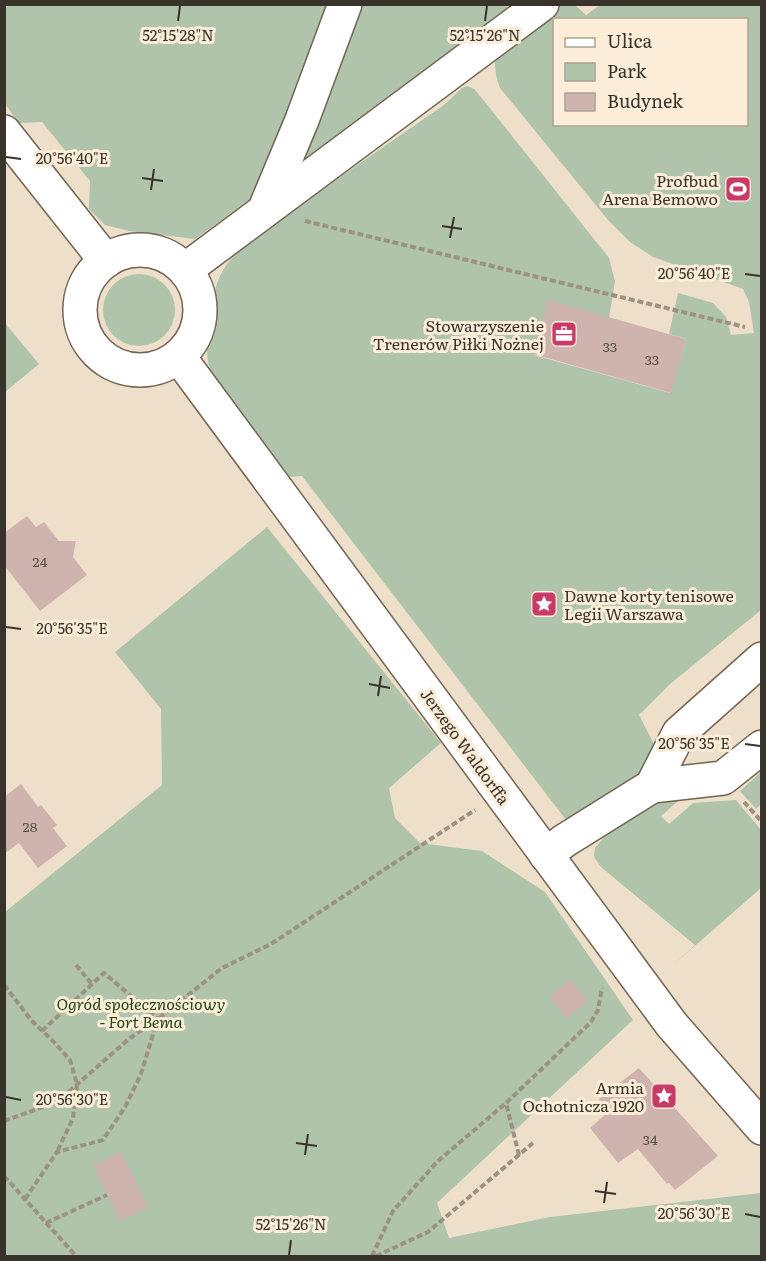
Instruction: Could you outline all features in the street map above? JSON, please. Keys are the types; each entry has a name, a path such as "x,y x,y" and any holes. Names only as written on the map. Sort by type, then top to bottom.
{"street":[{"path":"264,211 302,120 345,4"},
{"path":"185,270 542,4"},
{"path":"4,132 106,261"},
{"path":"130,251 156,252 172,258 185,270 196,286 201,305 199,325 192,342 179,357 162,367 144,370 126,369 108,362 94,350 84,332 80,313 82,293 91,275 106,261 130,251"},
{"name":"Jerzego Waldorffa","path":"179,357 672,1025 762,1128"},
{"path":"652,786 679,733 762,659"},
{"path":"546,855 564,841 652,786 723,778 762,747"}],"path":[{"path":"264,211 745,327"},
{"path":"4,1121 57,1102 130,1038 158,1019 222,968 271,944 500,792"},
{"path":"76,965 91,983"},
{"path":"374,1257 393,1211 438,1161 506,1103 591,1022 598,1010 601,993 609,978 627,965"},
{"path":"42,1031 104,973 158,1019"},
{"path":"4,985 32,1021 70,1060 77,1084 73,1118 57,1152 26,1199"},
{"path":"57,1152 103,1140 125,1107 141,1074 153,1029 158,1019"},
{"path":"506,1103 519,1155"},
{"path":"374,1257 428,1232 533,1143"},
{"path":"4,1176 76,1257"},
{"path":"46,1223 107,1195"}],"green space":[{"path":"5,5 337,5 252,198 195,239 129,231 105,225 89,209 90,181 42,122 19,123 5,104"},
{"path":"357,5 520,5 313,157 301,154"},
{"path":"558,5 575,5 586,15 600,5 761,5 761,610 670,684 639,715 657,750 647,769 570,825 302,476 290,477 218,386 210,370 207,356 209,323 215,290 224,269 236,253 255,236 444,105 467,86 474,89 485,102 609,258 615,281 609,318 548,301 534,355 670,393 686,339 669,334 678,293 713,303 726,317 731,335 754,333 749,302 743,289 653,257 630,242 608,220 500,88 495,61 496,51"},
{"path":"139,274 159,280 169,290 175,310 169,330 159,340 139,346 119,340 109,330 103,310 109,290 119,280"},
{"path":"4,322 39,364 5,392 4,392"},
{"name":"Ogród społecznościowy - Fort Bema","path":"267,527 441,743 389,788 395,818 420,843 482,851 545,892 633,1020 437,1203 449,1238 550,1217 761,1193 761,1256 5,1256 5,912 162,785 161,709 115,652"},
{"path":"761,772 761,804 756,809 740,791"},
{"path":"685,795 661,816 669,824 693,803 736,800 761,830 761,888 673,965 695,945 601,867 594,857 595,848 607,834 656,799"}],"building":[{"path":"548,300 686,339 671,393 533,354"},
{"path":"27,516 36,527 44,522 59,541 76,541 73,557 87,575 40,611 4,565 4,533"},
{"path":"21,784 38,807 41,805 57,825 53,828 67,846 38,868 19,843 4,854 4,797"},
{"path":"570,980 587,1001 566,1018 549,997"},
{"path":"639,1068 718,1156 675,1190 669,1183 667,1184 638,1149 618,1163 590,1128 608,1112 599,1099"},
{"path":"121,1152 148,1207 120,1221 93,1166"}],"place":[{"name":"Profbud Arena Bemowo","path":"738,189"},
{"name":"Stowarzyszenie Trenerów Piłki Nożnej","path":"564,334"},
{"name":"Dawne korty tenisowe Legii Warszawa","path":"544,604"},
{"name":"Armia Ochotnicza 1920","path":"664,1096"}]}
